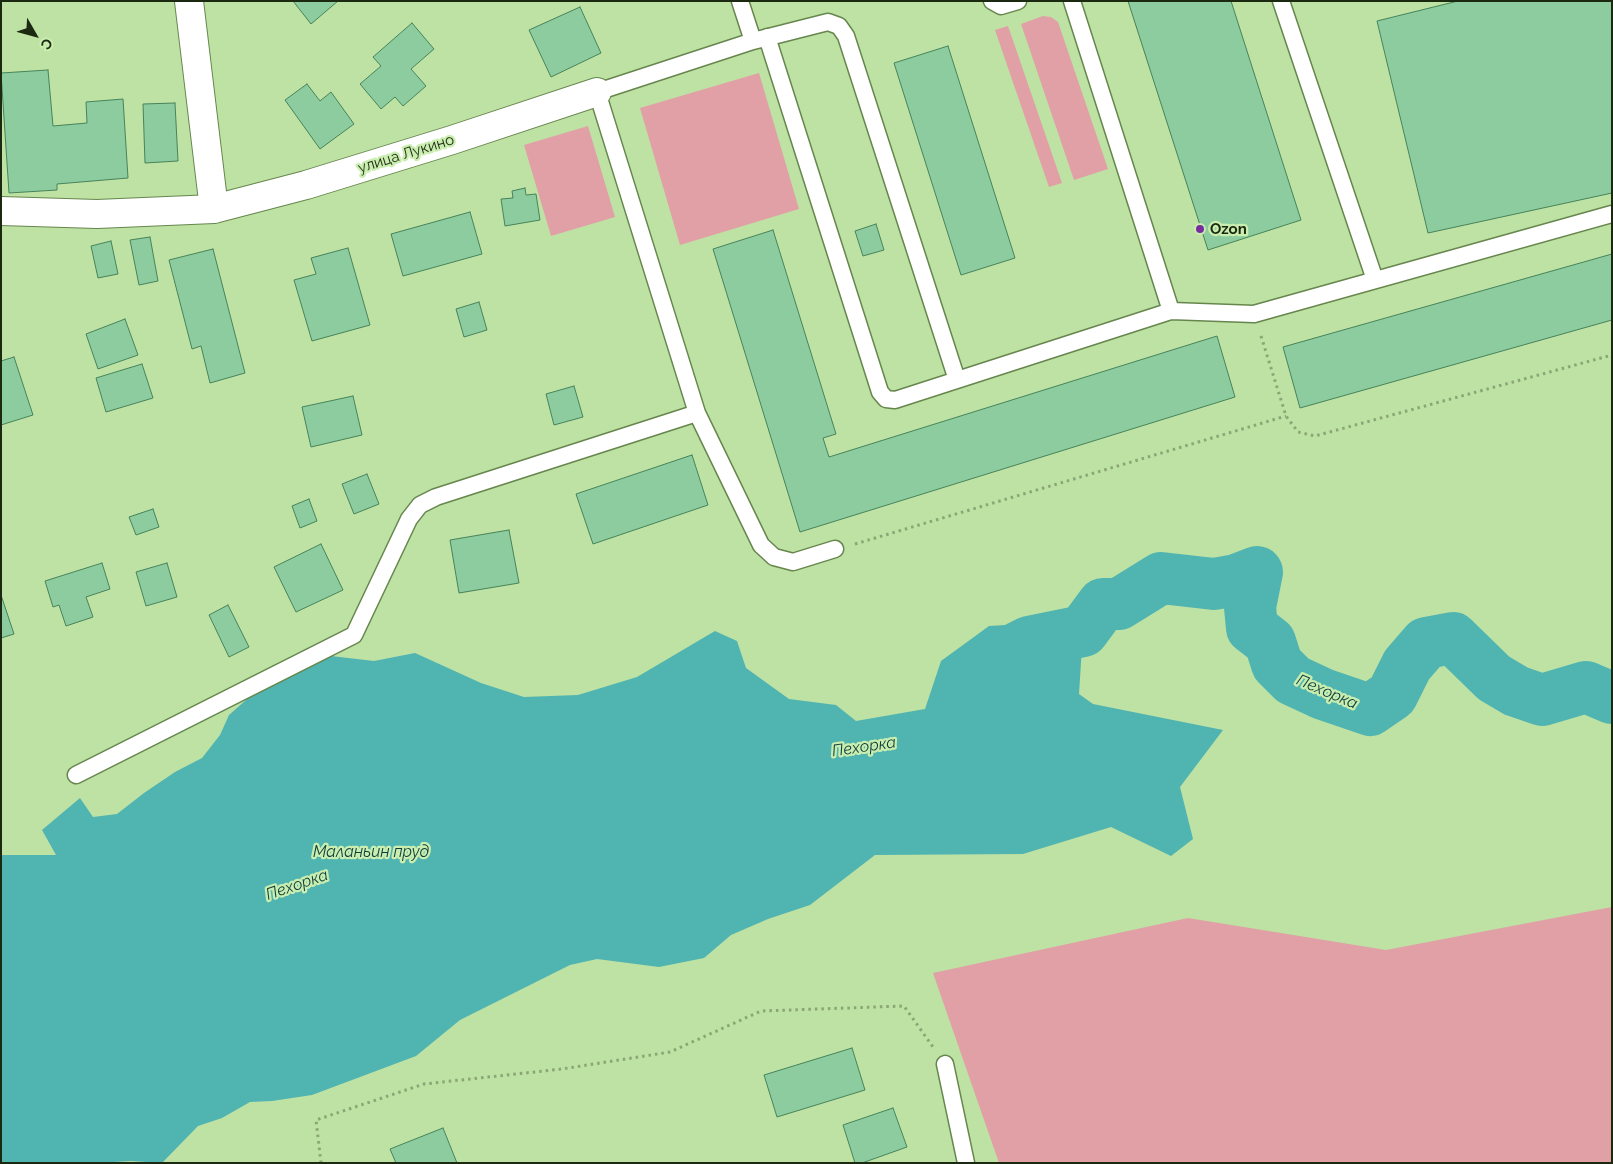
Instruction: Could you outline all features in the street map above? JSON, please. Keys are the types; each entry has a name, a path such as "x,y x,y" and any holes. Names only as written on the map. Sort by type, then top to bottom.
{"street":[{"path":"189,1 214,208"},
{"name":"улица Лукино","path":"1,211 97,214 214,208 306,185 452,140 597,92"}],"lane":[{"path":"740,1 760,39 880,392 886,399 894,400 1171,311 1254,314 1612,214"},
{"path":"992,1 1001,6 1018,1"},
{"path":"1072,1 1171,311"},
{"path":"1281,1 1375,280"},
{"path":"835,549 794,562 774,557 761,545 697,414 597,92 760,39 828,22 839,26 846,36 957,380"},
{"path":"76,775 354,635 409,519 420,505 436,497 697,414"},
{"path":"945,1064 966,1163"}],"path":[{"path":"1254,314 1286,416 1298,432 1315,436 1612,354"},
{"path":"835,549 1286,416"},
{"path":"321,1163 316,1120 424,1084 562,1069 670,1052 761,1011 904,1006 945,1064"}],"shaded area":[{"path":"1043,16 1051,17 1058,22 1108,169 1074,180 1021,24"},
{"path":"1008,26 1062,183 1049,187 995,30"},
{"path":"759,73 799,209 680,245 640,108"},
{"path":"588,126 615,217 551,236 524,145"},
{"path":"1612,907 1612,1163 999,1163 933,973 1188,918 1386,950"}],"water":[{"name":"Маланьин пруд","path":"1073,621 1083,631 1079,694 1093,704 1223,730 1180,787 1193,839 1171,856 1111,827 1023,854 875,855 810,905 768,919 731,935 704,958 659,967 597,959 570,965 460,1020 416,1056 312,1095 250,1102 222,1118 198,1126 162,1163 131,1161 1,1163 1,855 56,855 42,830 80,798 93,817 117,814 175,772 202,758 220,735 229,715 254,693 331,656 374,661 415,653 481,683 524,697 578,695 637,677 715,631 737,641 746,668 789,699 836,705 856,721 925,709 941,661 989,626"}],"building":[{"path":"293,1 338,1 311,24"},
{"path":"1128,1 1231,1 1301,220 1208,250"},
{"path":"1458,1 1612,1 1612,193 1428,233 1377,21"},
{"path":"580,7 601,53 551,77 529,30"},
{"path":"412,23 434,49 411,69 426,86 403,106 395,97 381,109 360,84 381,66 373,57"},
{"path":"948,46 1015,258 961,275 894,63"},
{"path":"48,70 53,126 87,123 86,102 123,99 128,178 57,184 57,190 9,193 1,73"},
{"path":"307,84 320,101 331,92 354,124 320,149 285,100"},
{"path":"175,103 178,161 145,163 143,104"},
{"path":"525,188 526,195 536,194 540,220 505,226 501,199 513,198 512,191"},
{"path":"470,212 482,254 403,276 391,234"},
{"path":"876,224 884,250 863,256 855,231"},
{"path":"773,230 836,434 823,438 829,457 1217,336 1235,397 800,532 713,249"},
{"path":"150,237 158,281 139,285 130,240"},
{"path":"111,241 118,274 98,278 91,246"},
{"path":"348,248 370,325 312,341 294,280 316,274 311,258"},
{"path":"213,249 245,373 210,383 201,346 192,349 169,260"},
{"path":"1612,254 1612,320 1300,408 1283,347"},
{"path":"479,302 487,330 464,337 456,309"},
{"path":"125,319 138,355 98,369 86,334"},
{"path":"14,357 33,415 1,425 1,361"},
{"path":"142,364 153,398 106,412 96,378"},
{"path":"574,386 583,417 554,425 546,394"},
{"path":"353,396 362,435 311,447 302,407"},
{"path":"692,455 708,505 593,544 576,494"},
{"path":"367,474 379,504 354,514 342,484"},
{"path":"309,499 317,521 300,528 292,506"},
{"path":"153,509 159,527 136,535 129,517"},
{"path":"509,530 519,583 459,593 450,540"},
{"path":"321,544 343,590 296,612 274,567"},
{"path":"102,563 110,589 86,597 93,617 66,626 59,605 53,607 45,581"},
{"path":"167,563 177,597 146,606 136,572"},
{"path":"1,595 14,634 1,638"},
{"path":"228,605 249,647 229,657 209,615"},
{"path":"852,1048 865,1090 777,1117 764,1075"},
{"path":"893,1108 907,1147 862,1163 855,1163 843,1125"},
{"path":"443,1128 457,1163 396,1163 390,1149"}],"waterway":[{"name":"Пехорка","path":"1015,649 1029,642 1083,631 1103,604 1119,604 1161,578 1214,584 1236,580 1257,572 1250,607 1252,628 1270,642 1277,664 1293,680 1323,694 1370,710 1392,695 1407,665 1426,643 1453,638 1494,678 1516,691 1542,700 1586,687 1612,698"}],"place":[{"name":"Ozon","path":"1200,229"}]}
